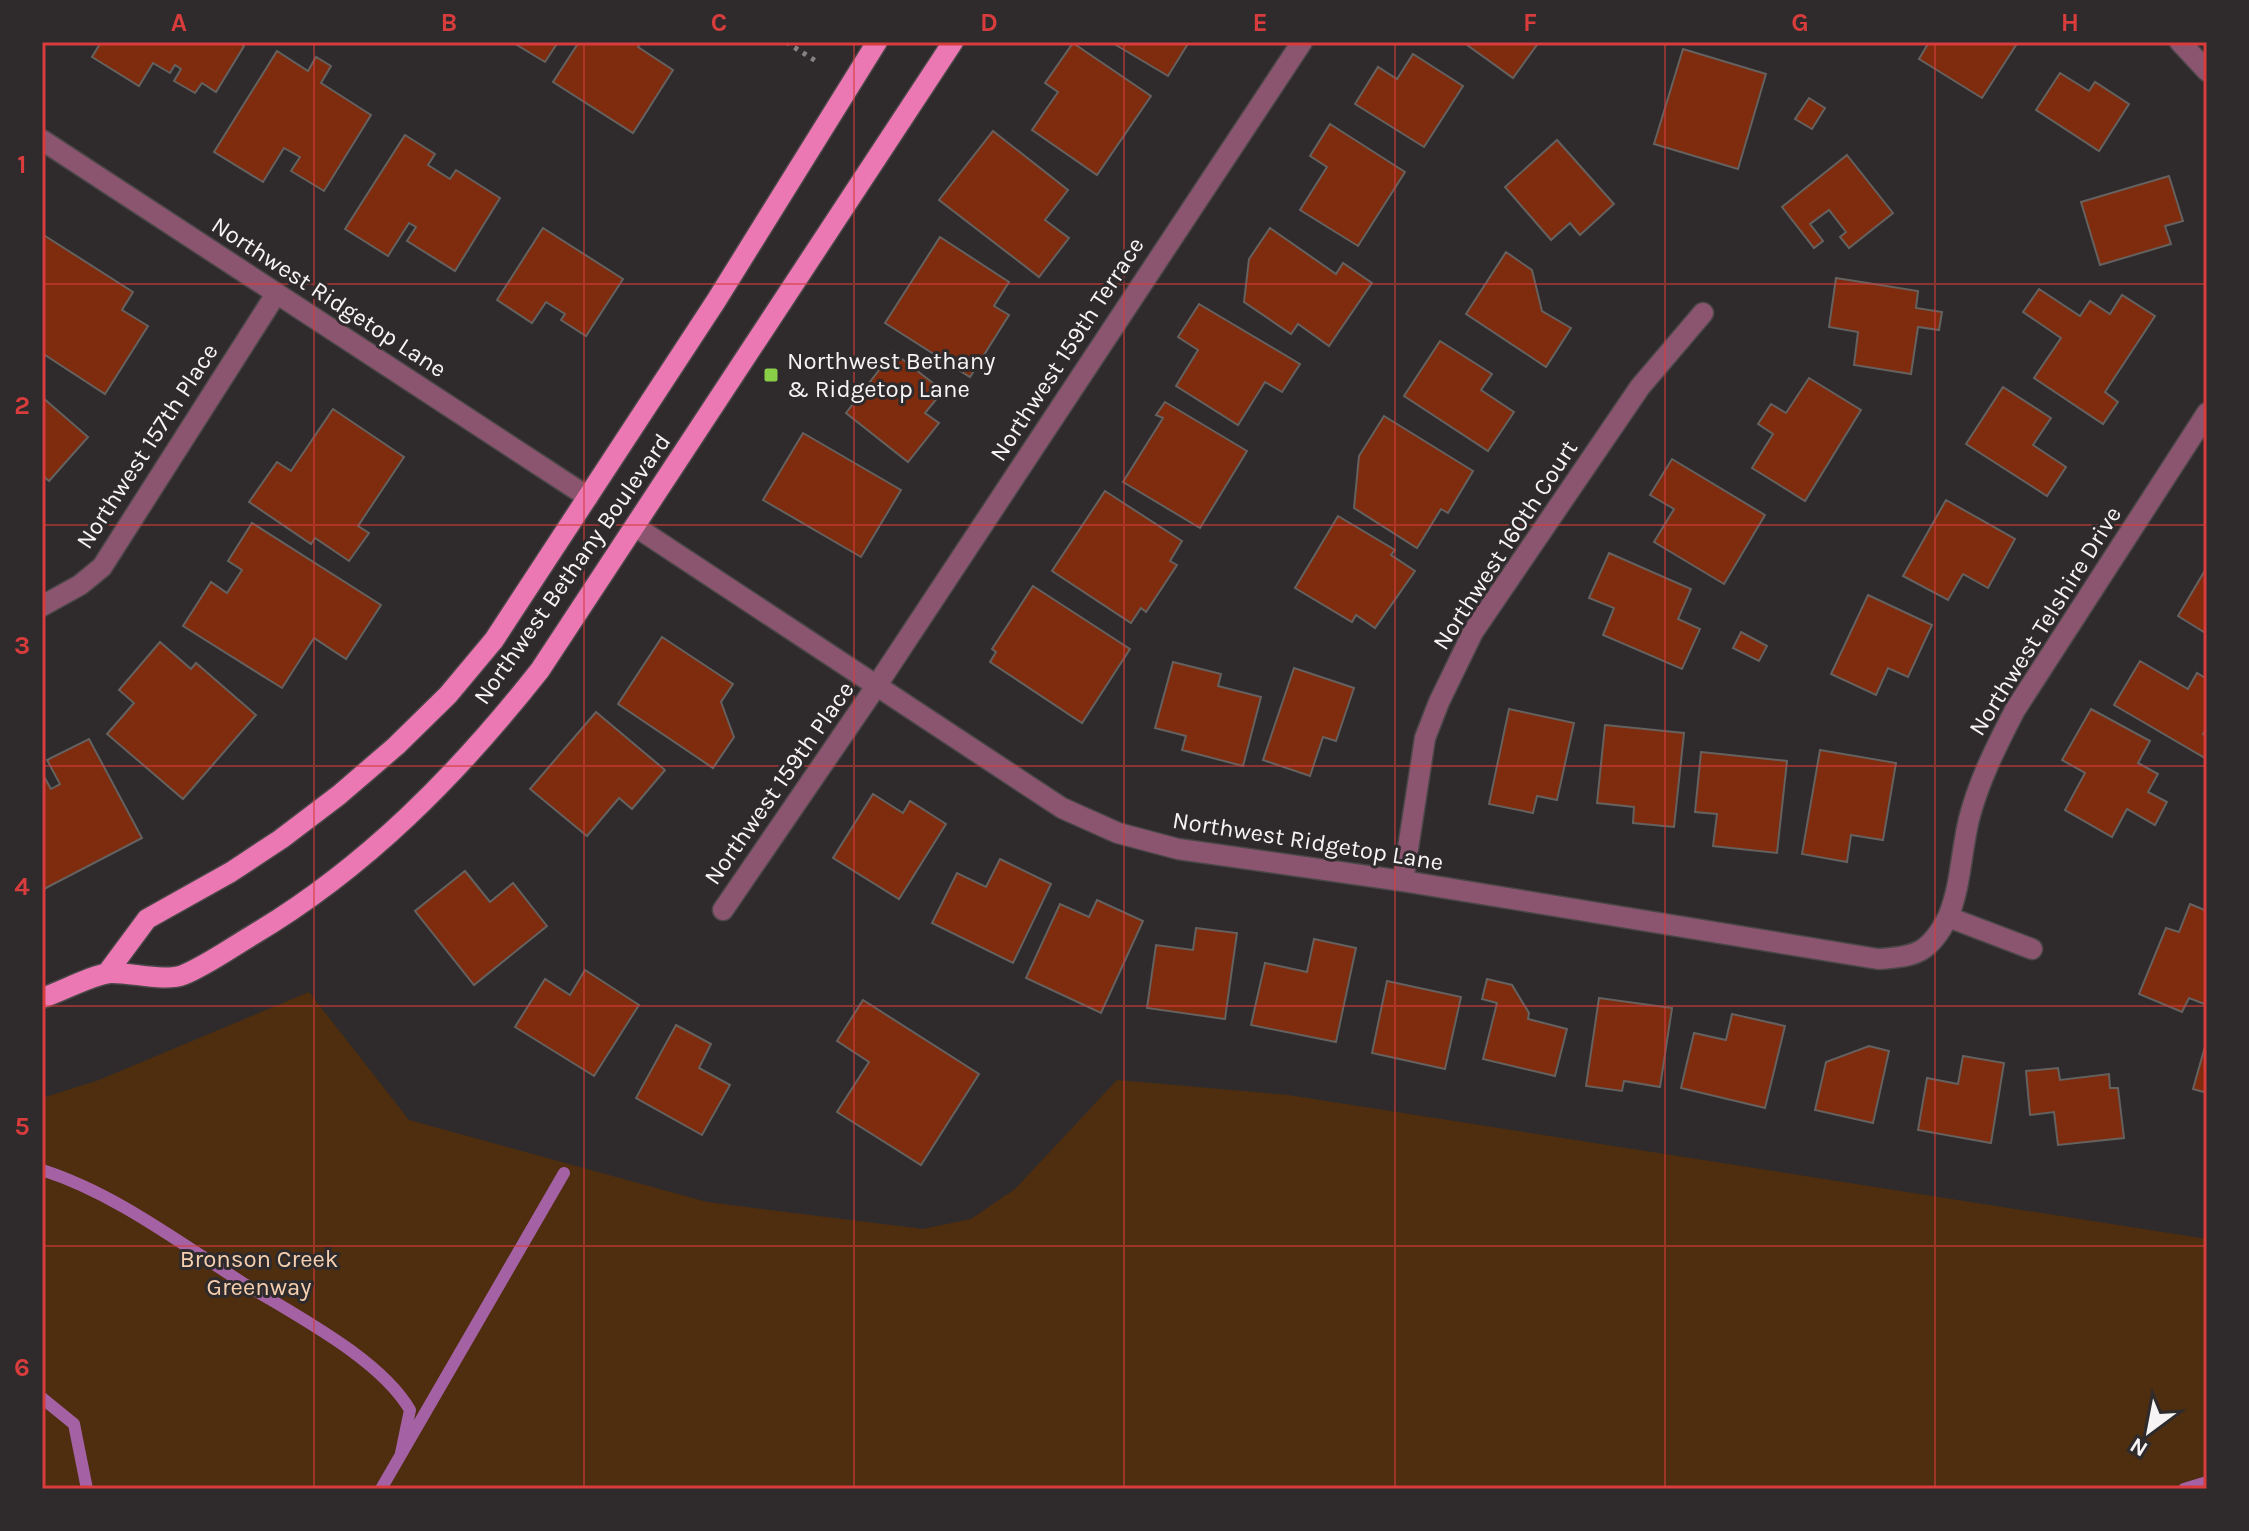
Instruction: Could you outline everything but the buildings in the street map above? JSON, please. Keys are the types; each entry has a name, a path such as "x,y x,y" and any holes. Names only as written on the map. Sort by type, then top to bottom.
{"main road":[{"name":"Northwest Bethany Boulevard","path":"107,973 147,919 231,872 339,795 407,736 448,695 494,640 716,301 877,42"},
{"name":"Northwest Bethany Boulevard","path":"42,998 107,973 179,977 269,925 324,888 384,839 440,787 540,670 953,42"}],"street":[{"name":"Northwest 159th Terrace","path":"877,685 1302,42"},
{"path":"2180,42 2207,71"},
{"name":"Northwest Ridgetop Lane","path":"42,140 588,497"},
{"name":"Northwest 157th Place","path":"42,606 80,585 102,567 276,294"},
{"name":"Northwest 160th Court","path":"1403,881 1425,738 1473,632 1640,387 1703,313"},
{"name":"Northwest Telshire Drive","path":"1948,917 1954,903 1969,821 1978,792 1989,761 2015,710 2207,413"},
{"name":"Northwest Ridgetop Lane","path":"636,527 1062,808 1118,833 1178,849 1403,881 1878,959 1904,958 1923,951 1937,938 1948,917"},
{"name":"Northwest 159th Place","path":"723,910 877,685"},
{"path":"1948,917 2032,949"}],"path":[{"path":"786,42 819,63"}],"green space":[{"name":"Bronson Creek Greenway","path":"309,992 409,1120 707,1202 923,1229 971,1219 1015,1189 1117,1080 1288,1095 2207,1239 2207,1489 42,1489 42,1098 99,1080"}],"waterway":[{"path":"42,1170 94,1191 144,1219 333,1338 378,1372 410,1410 401,1453"},
{"path":"381,1489 564,1173"},
{"path":"42,1398 74,1424 87,1489"},
{"path":"2184,1489 2207,1482"}],"place":[{"name":"Northwest Bethany & Ridgetop Lane","path":"771,375"}]}
